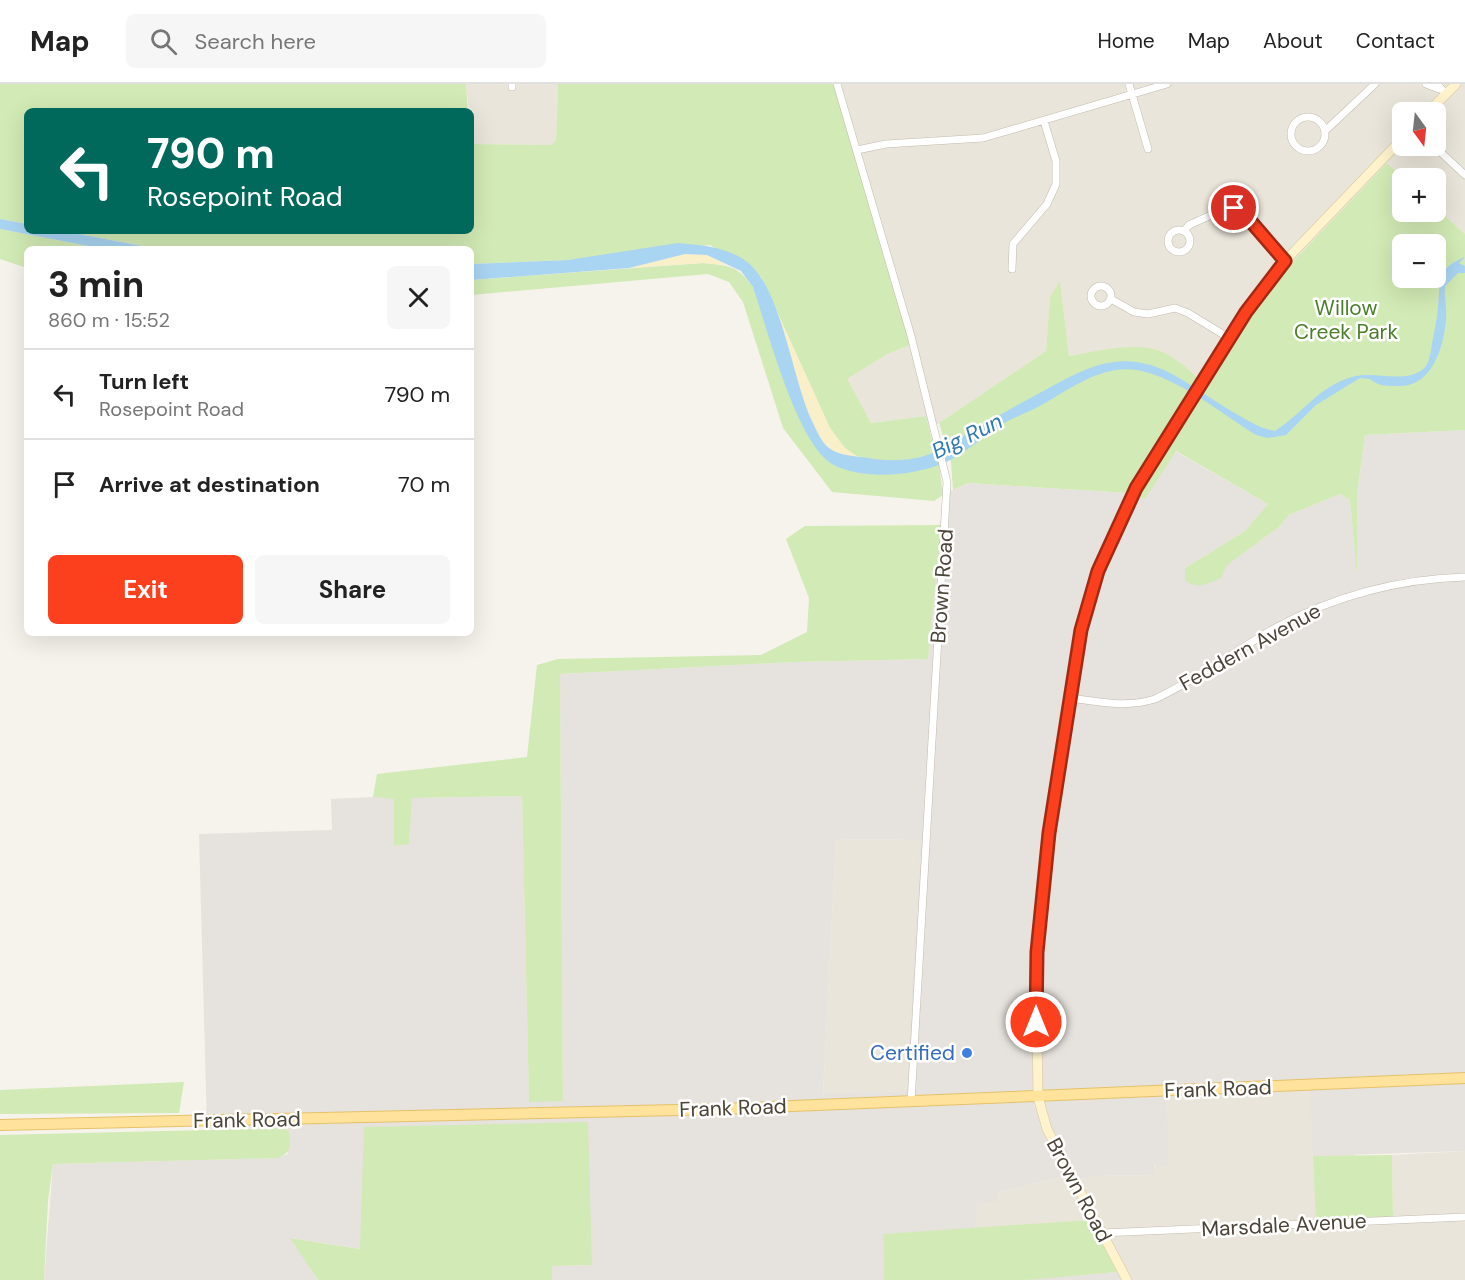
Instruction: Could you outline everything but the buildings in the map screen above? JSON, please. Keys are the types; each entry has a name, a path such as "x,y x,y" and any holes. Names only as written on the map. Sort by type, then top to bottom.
{"main road":[{"path":"1440,89 1456,84"},
{"name":"Brown Road","path":"1127,1280 1047,1129 1038,1097 1036,982 1039,925 1049,833 1087,606 1106,549 1136,488 1263,286 1392,149"},
{"name":"Frank Road","path":"0,1125 723,1109 1465,1078"}],"street":[{"name":"Brown Road","path":"837,84 912,336 944,464 948,490 928,779 911,1102"},
{"path":"1129,84 1148,148"},
{"path":"857,150 885,144 983,138 1167,84"},
{"path":"1325,131 1320,122 1304,116 1298,118 1289,138 1292,143 1308,152 1313,151 1325,131 1375,84"},
{"path":"1426,84 1440,89"},
{"path":"1012,269 1013,244 1047,204 1056,184 1056,161 1044,121"},
{"path":"1445,156 1465,175"},
{"path":"1184,231 1189,225 1227,208 1234,208 1247,217 1285,261"},
{"path":"1111,299 1134,312 1148,314 1175,308 1188,313 1229,338"},
{"name":"Feddern Avenue","path":"1070,698 1122,705 1155,699 1278,627 1319,607 1390,585 1465,577"},
{"name":"Marsdale Avenue","path":"1102,1233 1465,1217"}],"shaded area":[{"path":"466,84 558,84 556,141 552,145 474,144 474,108 469,108"},
{"path":"834,84 1465,84 1465,234 1446,217 1446,168 1392,168 1387,163 1283,272 1257,307 1208,385 1174,358 1116,349 1069,356 1060,282 1050,297 1046,351 939,423 929,427 926,416 871,423 846,379 887,354 910,345"},
{"path":"1465,430 1465,1151 1313,1156 1310,1086 1166,1093 1169,1165 1154,1165 1154,1175 1095,1176 1071,1182 1066,1176 997,1192 997,1202 978,1203 975,1229 883,1234 884,1280 552,1280 551,1266 592,1265 365,1127 361,1249 291,1238 318,1280 44,1280 53,1164 278,1158 288,1154 283,1128 207,1129 199,834 332,830 331,799 394,798 395,846 409,843 411,798 522,796 529,1101 563,1100 560,674 794,662 928,659 943,495 968,483 1128,493 1145,499 1175,451 1268,504 1245,531 1185,568 1226,565 1279,527 1289,515 1340,494 1350,500 1357,573 1357,495 1365,435","holes":["836,839 920,840 907,1091 823,1094"]},
{"path":"836,839 920,840 908,1091 823,1095"},
{"path":"1310,1085 1393,1217 1392,1155 1465,1151 1465,1280 1122,1280 1090,1220 975,1229 978,1202 997,1192 1066,1176 1071,1182 1095,1176 1153,1175 1166,1093"},
{"path":"1117,1272 1122,1280 1026,1280 1038,1278"}],"green space":[{"path":"0,84 466,84 468,108 24,108 24,223 0,219"},
{"path":"558,84 834,84 910,345 887,354 847,379 871,423 926,416 935,452 914,459 888,462 864,458 844,447 830,428 761,277 710,245 568,260 474,264 474,246 142,246 79,234 474,234 474,144 552,145 556,140"},
{"name":"Willow Creek Park","path":"1387,163 1392,168 1392,222 1446,222 1446,217 1465,234 1465,430 1365,435 1357,495 1357,575 1350,500 1340,494 1289,515 1279,527 1227,565 1221,578 1203,585 1194,585 1185,580 1185,568 1245,531 1268,504 1176,451 1145,499 1137,496 1257,307 1283,272"},
{"path":"0,229 88,246 24,246 24,267 0,259"},
{"path":"703,263 732,268 742,274 753,287 832,463 872,472 911,470 939,465 943,495 934,501 832,492 783,428 743,302 729,282 708,274 474,295 474,280"},
{"path":"1060,281 1069,356 1100,350 1144,347 1160,351 1171,357 1197,377 1128,493 968,483 953,490 951,462 939,423 1046,351 1050,297"},
{"path":"941,525 928,659 794,662 560,674 563,1101 529,1102 522,796 412,798 409,844 394,846 394,799 373,797 377,774 527,757 537,665 558,659 761,655 807,632 809,598 786,539 805,526"},
{"path":"184,1082 179,1113 0,1114 0,1090"},
{"path":"588,1122 592,1265 552,1266 552,1280 318,1280 290,1238 360,1249 364,1127"},
{"path":"283,1128 289,1132 289,1148 278,1158 53,1164 48,1201 44,1280 0,1280 0,1135"},
{"path":"1392,1155 1393,1217 1316,1221 1313,1156"},
{"path":"1090,1220 1117,1272 1026,1280 884,1280 883,1234"}],"sand":[{"path":"685,254 707,255 727,265 703,263 629,268"},
{"path":"771,298 830,428 845,448 858,457 842,454 828,447 809,419"}],"water":[{"path":"0,219 24,223 24,234 0,229"},
{"path":"26,234 79,234 142,246 88,246"},
{"name":"Big Run","path":"678,243 723,250 740,257 759,275 769,292 778,313 805,403 824,442 833,451 843,454 886,460 910,459 935,452 1062,381 1099,365 1117,362 1136,362 1157,367 1179,378 1241,417 1275,431 1320,394 1340,381 1361,375 1401,376 1419,372 1426,366 1430,355 1440,288 1445,288 1446,315 1439,352 1429,372 1421,379 1411,384 1392,386 1360,378 1316,405 1286,435 1268,438 1256,435 1199,397 1168,380 1137,370 1124,369 1100,374 1077,384 1040,406 999,426 957,456 939,465 914,472 885,475 844,469 832,464 819,452 806,433 795,409 784,383 753,287 741,271 707,255 685,254 629,268 474,280 474,264 568,260"},
{"path":"1465,257 1459,263 1465,266 1465,273 1458,273 1446,285 1446,269"}],"place":[{"name":"Certified","path":"967,1053"}],"route":[{"path":"1036,1022 1041,893 1049,833 1081,630 1098,571 1116,527 1136,488 1246,312 1285,261 1247,217 1234,208"}]}
